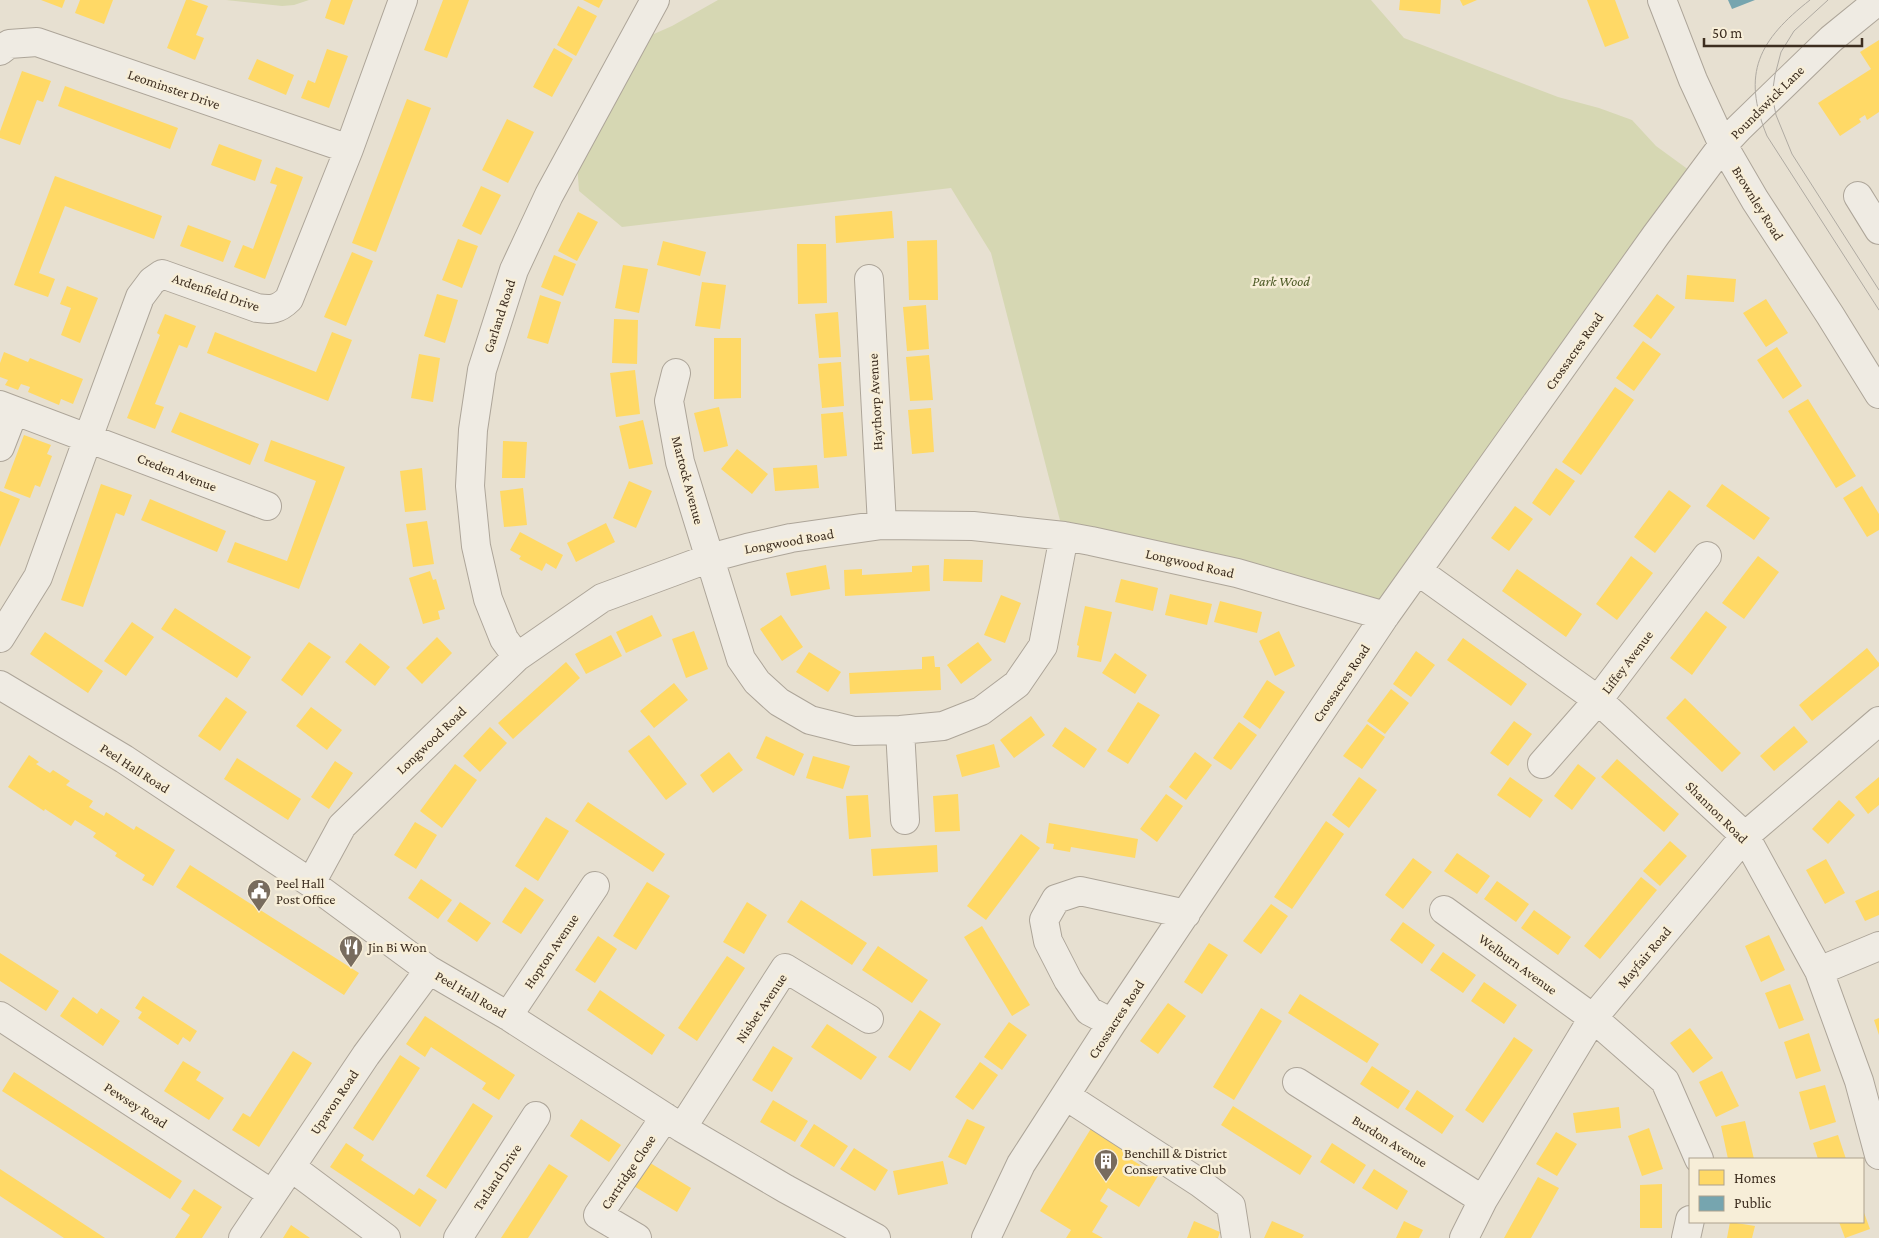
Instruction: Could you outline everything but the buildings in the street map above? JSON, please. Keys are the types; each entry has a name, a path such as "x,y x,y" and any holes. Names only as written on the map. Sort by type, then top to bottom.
{"street":[{"name":"Ardenfield Drive","path":"0,638 38,576 140,297 152,281 162,274 257,308 272,310 280,307 288,299 349,149 403,0"},
{"name":"Garland Road","path":"517,657 504,639 488,599 476,546 470,486 473,430 482,370 514,270 549,195 655,0"},
{"name":"Brownley Road","path":"1662,0 1693,80 1723,145 1754,200 1830,315 1879,394"},
{"name":"Poundswick Lane","path":"1723,145 1831,39 1879,0"},
{"name":"Leominster Drive","path":"0,52 9,44 37,42 349,149"},
{"name":"Crossacres Road","path":"986,1238 1021,1164 1112,1023 1385,616 1723,145"},
{"path":"1858,196 1879,230"},
{"name":"Haythorp Avenue","path":"868,279 882,525"},
{"name":"Martock Avenue","path":"676,373 669,401 680,462 741,659 757,682 779,702 810,720 854,731 900,730 943,726 981,711 1017,684 1043,646 1064,536"},
{"name":"Creden Avenue","path":"7,408 267,506"},
{"path":"0,447 7,408"},
{"name":"Longwood Road","path":"311,883 342,826 517,657 602,598 710,558 747,548 791,538 882,525 973,526 1064,536 1237,573 1385,616"},
{"name":"Liffey Avenue","path":"1542,764 1598,700 1707,556"},
{"name":"Shannon Road","path":"1418,571 1598,700 1745,836 1820,971 1859,1081 1879,1155"},
{"name":"Peel Hall Road","path":"0,685 124,759 311,883 429,970 508,1016 674,1122 786,1190 876,1238"},
{"name":"Mayfair Road","path":"1464,1238 1483,1200 1593,1018 1745,836 1879,721"},
{"path":"900,730 905,820"},
{"name":"Hopton Avenue","path":"508,1016 595,886"},
{"path":"1112,1023 1088,1012 1068,980 1048,941 1044,920 1056,898 1080,891 1186,914"},
{"name":"Welburn Avenue","path":"1444,910 1593,1018 1665,1081 1699,1158"},
{"path":"1820,971 1879,946"},
{"name":"Nisbet Avenue","path":"674,1122 785,968 869,1019"},
{"name":"Upavon Road","path":"243,1238 366,1055 429,970"},
{"name":"Pewsey Road","path":"0,1016 272,1194"},
{"name":"Burdon Avenue","path":"1297,1082 1483,1200"},
{"path":"1066,1096 1200,1183 1230,1206 1236,1238"},
{"name":"Tatland Drive","path":"458,1238 536,1116"},
{"name":"Cartridge Close","path":"637,1238 598,1215 674,1122"},
{"path":"291,1167 386,1238"},
{"path":"1686,1238 1689,1223"}],"green space":[{"path":"226,0 309,0 294,5 282,6"},
{"name":"Park Wood","path":"718,0 1371,0 1404,38 1558,97 1599,108 1632,120 1656,146 1693,173 1385,616 1064,536 991,253 951,188 622,227 579,191 577,163 638,41 672,26"}],"tram line":[{"path":"1810,0 1778,29 1767,44 1760,59 1756,76 1759,114 1767,136 1879,310"},
{"path":"1828,0 1794,31 1781,52 1772,95 1776,115 1792,154 1879,290"}],"place":[{"name":"Peel Hall Post Office","path":"259,912"},
{"name":"Jin Bi Won","path":"351,968"},
{"name":"Benchill & District Conservative Club","path":"1106,1182"}]}
